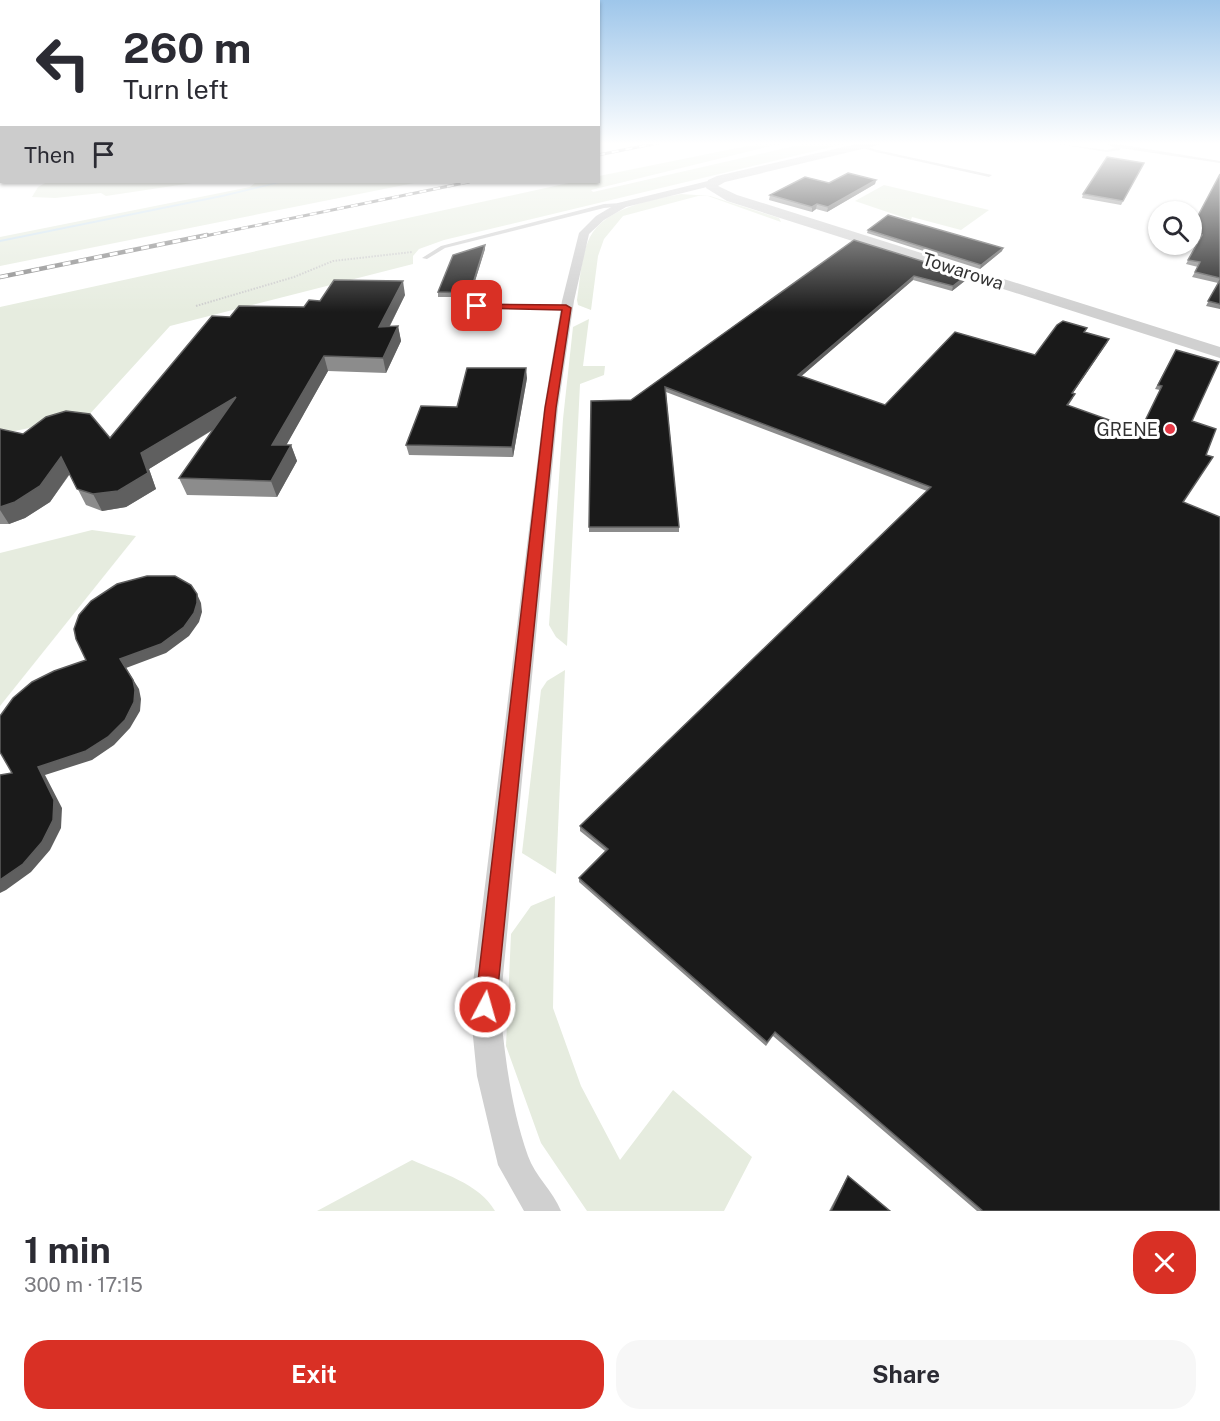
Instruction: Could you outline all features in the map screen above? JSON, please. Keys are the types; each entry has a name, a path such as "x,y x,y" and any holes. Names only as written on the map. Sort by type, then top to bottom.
{"street":[{"path":"536,1207 514,1165 492,1076 485,1007 550,408 566,308 584,233 600,218 622,205 644,200"},
{"name":"Towarowa","path":"737,200 1220,353"}],"lane":[{"path":"425,258 443,247 604,206 622,205"},
{"path":"477,306 566,308"}],"path":[{"path":"196,306 294,277 333,261 443,247"}],"shaded area":[{"path":"187,200 332,200 0,266 0,237"},
{"path":"493,200 613,200 444,240 419,249 413,256 413,264 170,326 88,416 0,434 0,307"},
{"path":"655,200 685,200 623,216 604,239 598,256 591,310 578,305 581,268 590,237 607,218 631,206"},
{"path":"718,200 779,218 781,222"},
{"path":"945,200 989,210 961,230 912,217 911,220 855,201"},
{"path":"589,319 583,366 605,366 604,375 580,384 567,646 556,637 549,625 563,419 573,327"},
{"path":"92,530 136,536 0,706 0,553"},
{"path":"565,670 556,874 522,853 541,690 547,681"},
{"path":"555,896 553,1008 581,1086 620,1160 673,1090 752,1157 724,1211 587,1211 541,1143 506,1046 511,934 531,906"},
{"path":"412,1160 469,1186 488,1201 495,1211 317,1211"}],"building":[{"path":"786,200 841,200 828,207 817,204 812,207"},
{"path":"1207,200 1220,200 1220,278 1195,272 1200,262 1188,260 1191,255 1202,255 1202,208"},
{"path":"888,215 1003,248 981,265 868,230"},
{"path":"854,240 967,275 953,286 914,276 798,375 885,405 955,332 1035,355 1057,325 1063,321 1087,328 1084,332 1109,339 1072,393 1075,394 1067,405 1140,431 1162,386 1158,385 1176,350 1219,362 1192,421 1216,429 1206,455 1213,457 1183,502 1220,517 1220,1211 983,1211 775,1032 767,1042 579,878 608,849 580,826 931,487 665,387 679,527 589,527 591,401 631,400"},
{"path":"485,245 470,293 438,292 453,255"},
{"path":"334,280 403,281 379,327 398,326 383,358 324,356 272,445 291,445 271,481 179,478 236,397 141,453 148,473 118,491 93,494 77,489 61,457 40,486 15,502 0,507 0,429 23,434 46,417 66,411 90,414 110,438 212,316 230,317 239,306 304,307 309,300 320,301"},
{"path":"1220,280 1220,304 1208,301"},
{"path":"467,368 526,368 512,447 406,445 421,406 457,407"},
{"path":"147,576 175,576 191,585 197,594 194,613 184,627 161,644 120,659 133,680 134,702 125,720 108,737 86,751 38,767 54,800 53,820 42,842 23,864 0,880 0,775 12,773 0,752 0,716 13,698 32,682 54,671 86,660 74,629 79,615 91,601 117,584"},
{"path":"848,1176 890,1211 831,1211"}],"waterway":[{"path":"0,241 205,200"}],"railway":[{"path":"200,237 383,200"},
{"path":"0,277 207,235"}],"place":[{"name":"GRENE","path":"1170,429"}],"route":[{"path":"477,306 566,308 550,408 485,1007"}]}
